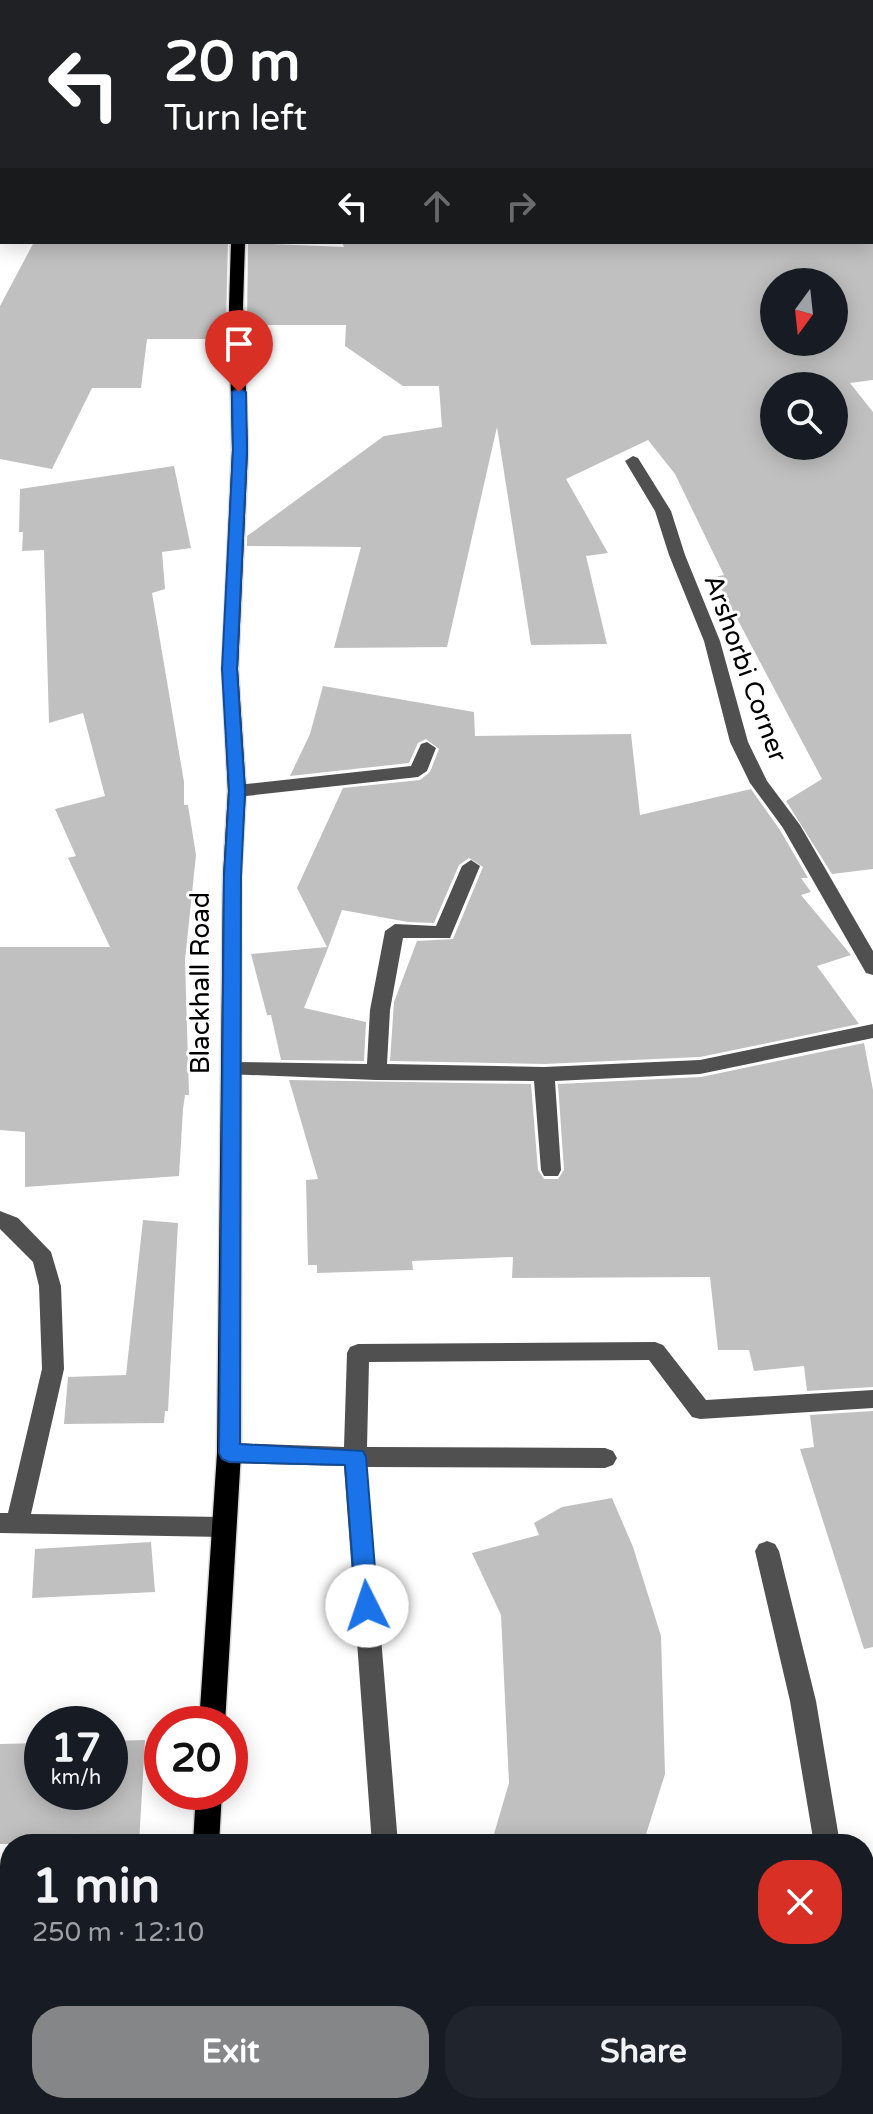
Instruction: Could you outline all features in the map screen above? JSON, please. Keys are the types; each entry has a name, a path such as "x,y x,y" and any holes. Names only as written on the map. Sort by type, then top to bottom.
{"main road":[{"name":"Blackhall Road","path":"213,1706 229,1453 232,877 237,791 230,669 240,450 236,306 238,244"},
{"path":"207,1834 208,1810"}],"street":[{"name":"Arshorbi Corner","path":"633,461 663,511 677,555 712,641 739,742 759,783 791,825 873,968"},
{"path":"237,791 418,771 427,748"},
{"path":"376,1073 380,1010 395,931 443,933 471,866"},
{"path":"233,1069 544,1074 700,1067 873,1031"},
{"path":"544,1074 551,1170"},
{"path":"0,1219 10,1224 43,1258 50,1286 53,1369 9,1523 223,1527"},
{"path":"384,1834 355,1457 358,1353 655,1351 700,1410 873,1399"},
{"path":"229,1453 605,1458"},
{"path":"767,1551 803,1701 825,1834"}],"building":[{"path":"33,244 228,244 226,325 212,325 210,339 147,339 141,388 92,388 52,469 0,459 0,306"},
{"path":"248,244 344,247 343,244 873,244 873,380 850,383 873,412 873,869 832,874 786,801 822,779 715,577 724,575 675,474 648,440 566,479 608,553 586,556 607,644 531,645 497,427 447,647 334,648 361,547 247,546 247,536 384,436 442,427 439,386 403,386 345,346 346,325 247,325"},
{"path":"174,466 191,548 162,552 165,589 152,593 184,782 184,805 188,805 196,855 185,960 189,1095 185,1095 183,1109 179,1176 25,1187 25,1132 0,1130 0,947 110,947 68,858 76,856 55,809 105,796 83,713 49,723 44,550 22,551 20,489"},
{"path":"323,686 474,712 475,736 631,734 640,815 751,789 808,878 801,878 811,892 801,895 851,955 817,966 859,1024 700,1057 544,1064 390,1061 394,1002 417,941 453,939 483,867 469,858 459,865 434,923 408,922 342,910 304,1008 366,1022 364,1061 281,1060 271,1015 267,1015 251,954 327,947 297,888 343,788 420,780 430,772 439,749 426,739 418,743 409,763 290,776 310,734"},
{"path":"864,1043 873,1090 873,1387 807,1391 804,1366 754,1371 749,1350 718,1350 710,1277 512,1278 513,1257 412,1261 413,1270 317,1273 317,1265 308,1265 306,1180 318,1179 289,1080 531,1084 538,1170 544,1179 558,1179 564,1170 558,1084 701,1077"},
{"path":"143,1220 178,1223 168,1411 165,1411 164,1423 64,1424 68,1377 126,1375"},
{"path":"873,1411 873,1647 864,1649 800,1449 814,1447 810,1415"},
{"path":"612,1498 633,1547 661,1636 665,1774 646,1834 494,1834 509,1783 501,1615 472,1553 539,1535 534,1523 562,1507"},
{"path":"151,1542 155,1592 32,1598 35,1549"},
{"path":"128,1740 144,1740 140,1834 0,1834 0,1744 24,1743 24,1810 128,1810"}],"route":[{"path":"239,392 240,450 230,669 237,791 232,877 229,1453 355,1457 367,1606"}]}
